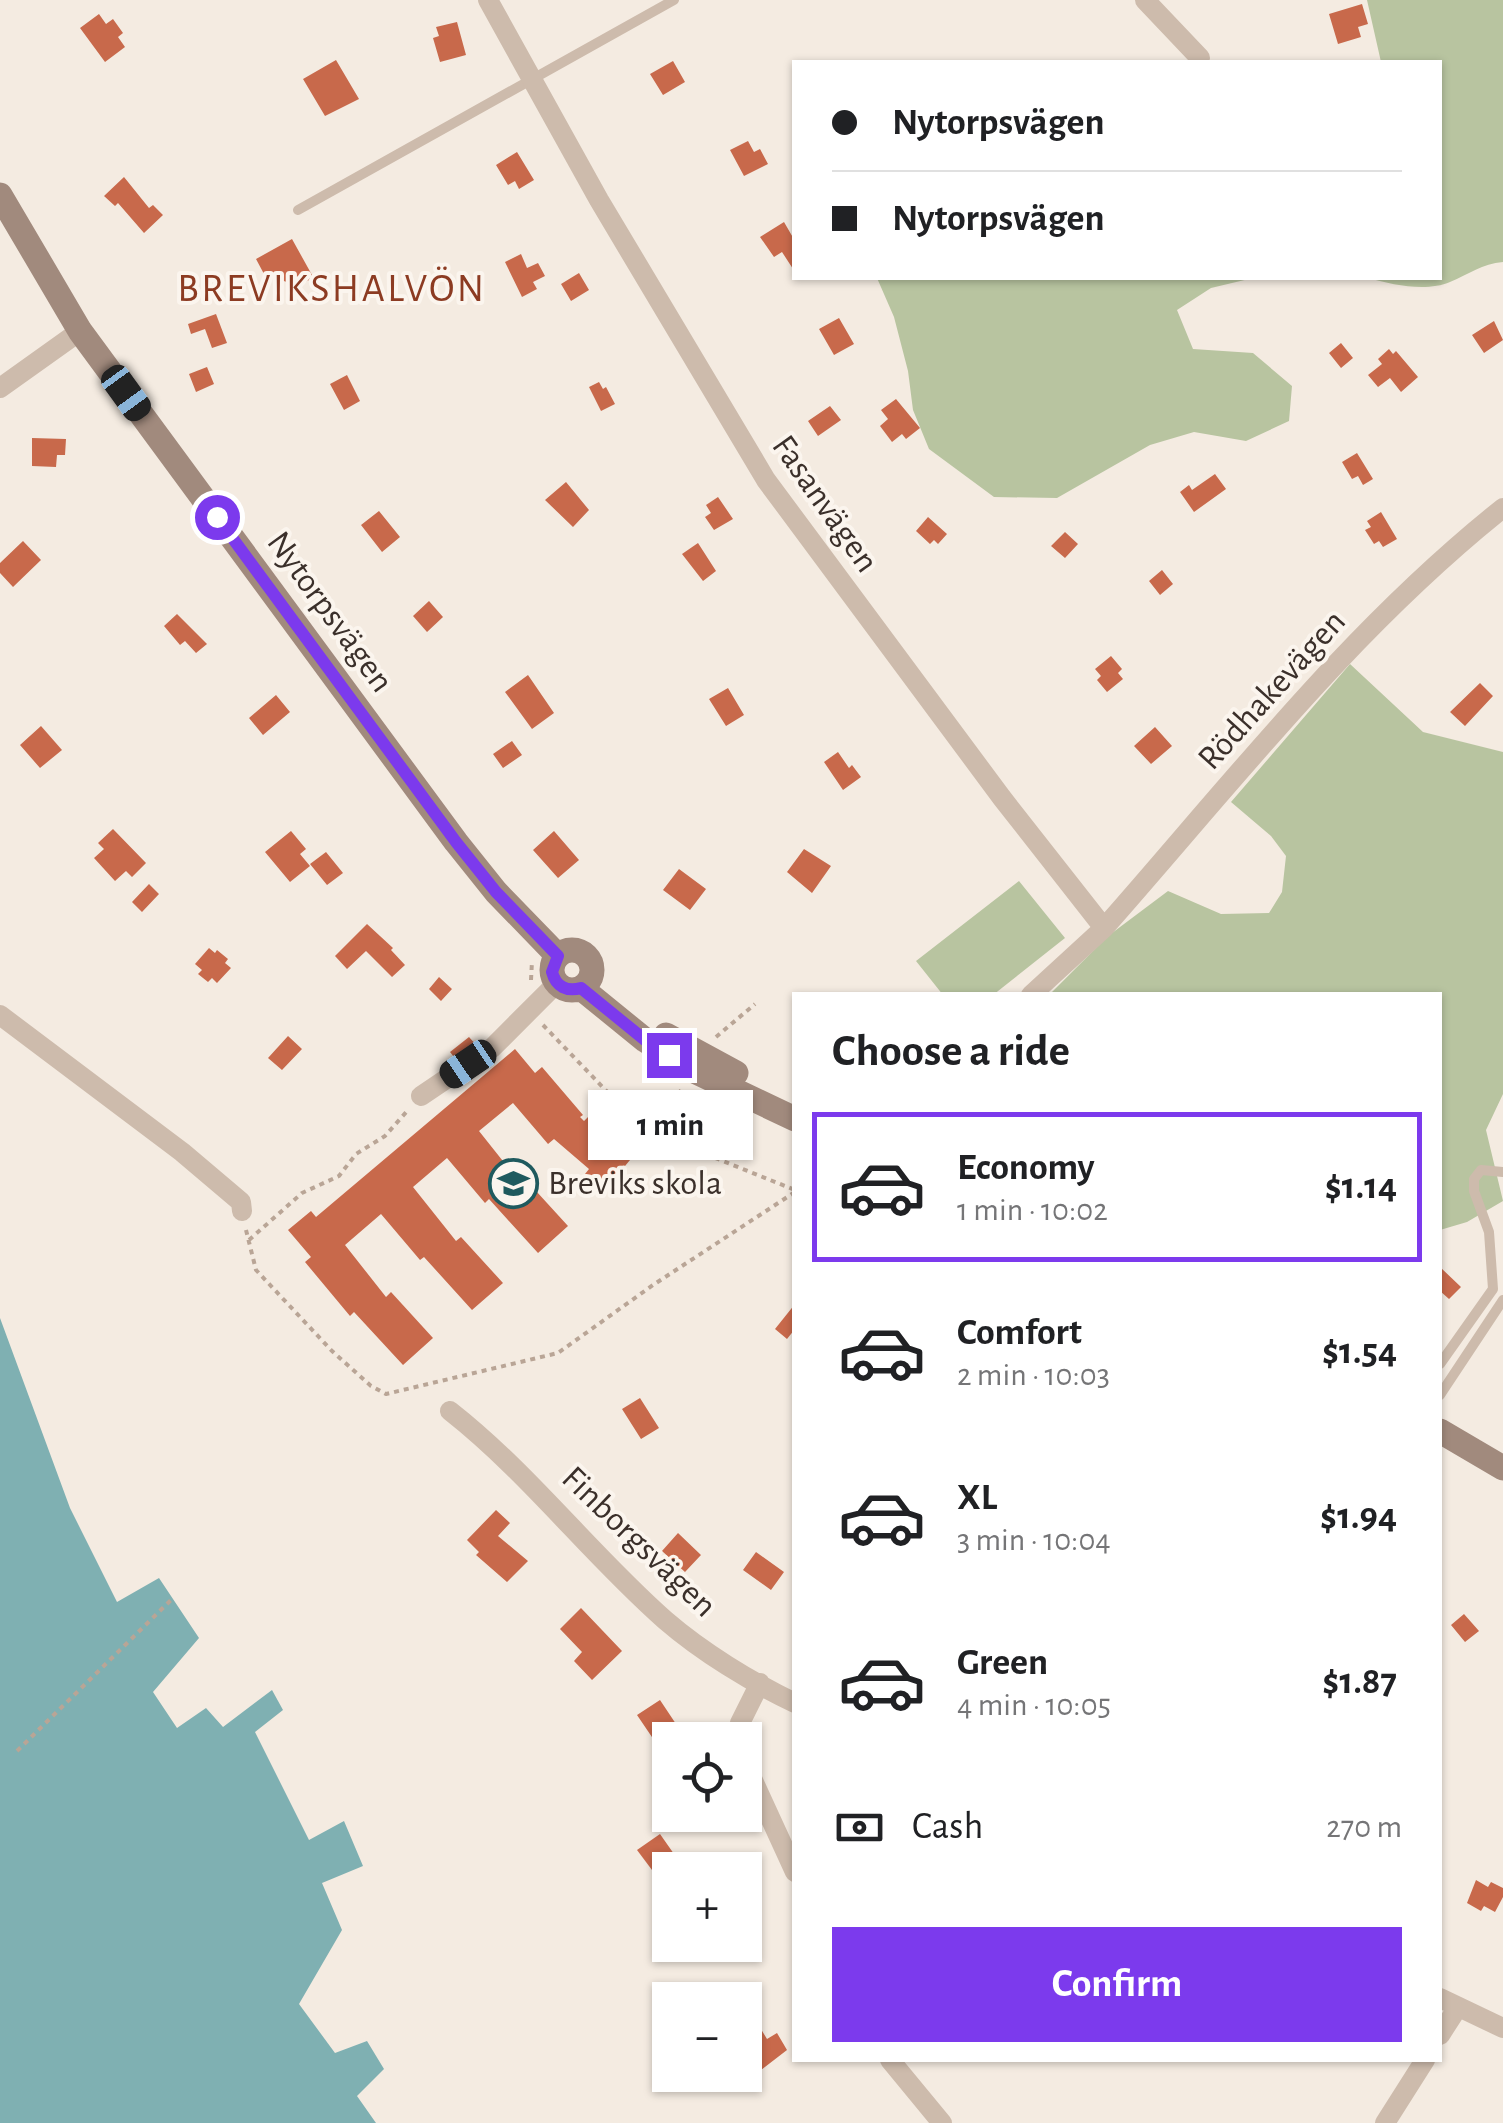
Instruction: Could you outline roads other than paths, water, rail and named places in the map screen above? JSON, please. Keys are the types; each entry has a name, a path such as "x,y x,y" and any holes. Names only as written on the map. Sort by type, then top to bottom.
{"street":[{"name":"Fasanvägen","path":"488,0 598,200 766,480 1002,798 1104,928"},
{"path":"1144,0 1200,58"},
{"name":"Nytorpsvägen","path":"0,195 80,331 456,842 496,892 558,956 567,951 581,952 591,963 576,983"},
{"path":"0,388 80,331"},
{"name":"Rödhakevägen","path":"1104,928 1308,691 1450,551 1503,508"},
{"path":"1034,992 1104,928"},
{"path":"558,956 552,972 792,1099"},
{"path":"421,1096 492,1048 576,983"},
{"path":"576,983 692,1070 792,1118"},
{"path":"0,1015 182,1152 241,1202 242,1210"},
{"name":"Finborgsvägen","path":"450,1410 501,1453 667,1622 792,1701"},
{"path":"1442,1433 1503,1468"},
{"path":"740,1722 760,1683"},
{"path":"762,1800 792,1865"},
{"path":"1442,2028 1449,2002 1503,2028"},
{"path":"892,2062 942,2123"},
{"path":"1385,2123 1424,2062"}],"lane":[{"path":"298,210 674,0"},
{"path":"1442,1361 1494,1288 1489,1232 1474,1191 1474,1179 1482,1170 1503,1172"},
{"path":"1442,1392 1503,1300"}],"water":[{"path":"0,1318 70,1508 117,1602 159,1578 199,1638 153,1692 177,1728 206,1708 223,1727 272,1690 283,1710 255,1732 309,1840 344,1821 363,1866 322,1883 342,1930 299,2004 335,2053 367,2041 384,2069 357,2096 376,2123 0,2123"}],"place":[{"name":"Breviks skola","path":"513,1183"}],"district":[{"name":"BREVIKSHALVÖN","path":"332,289"}]}
